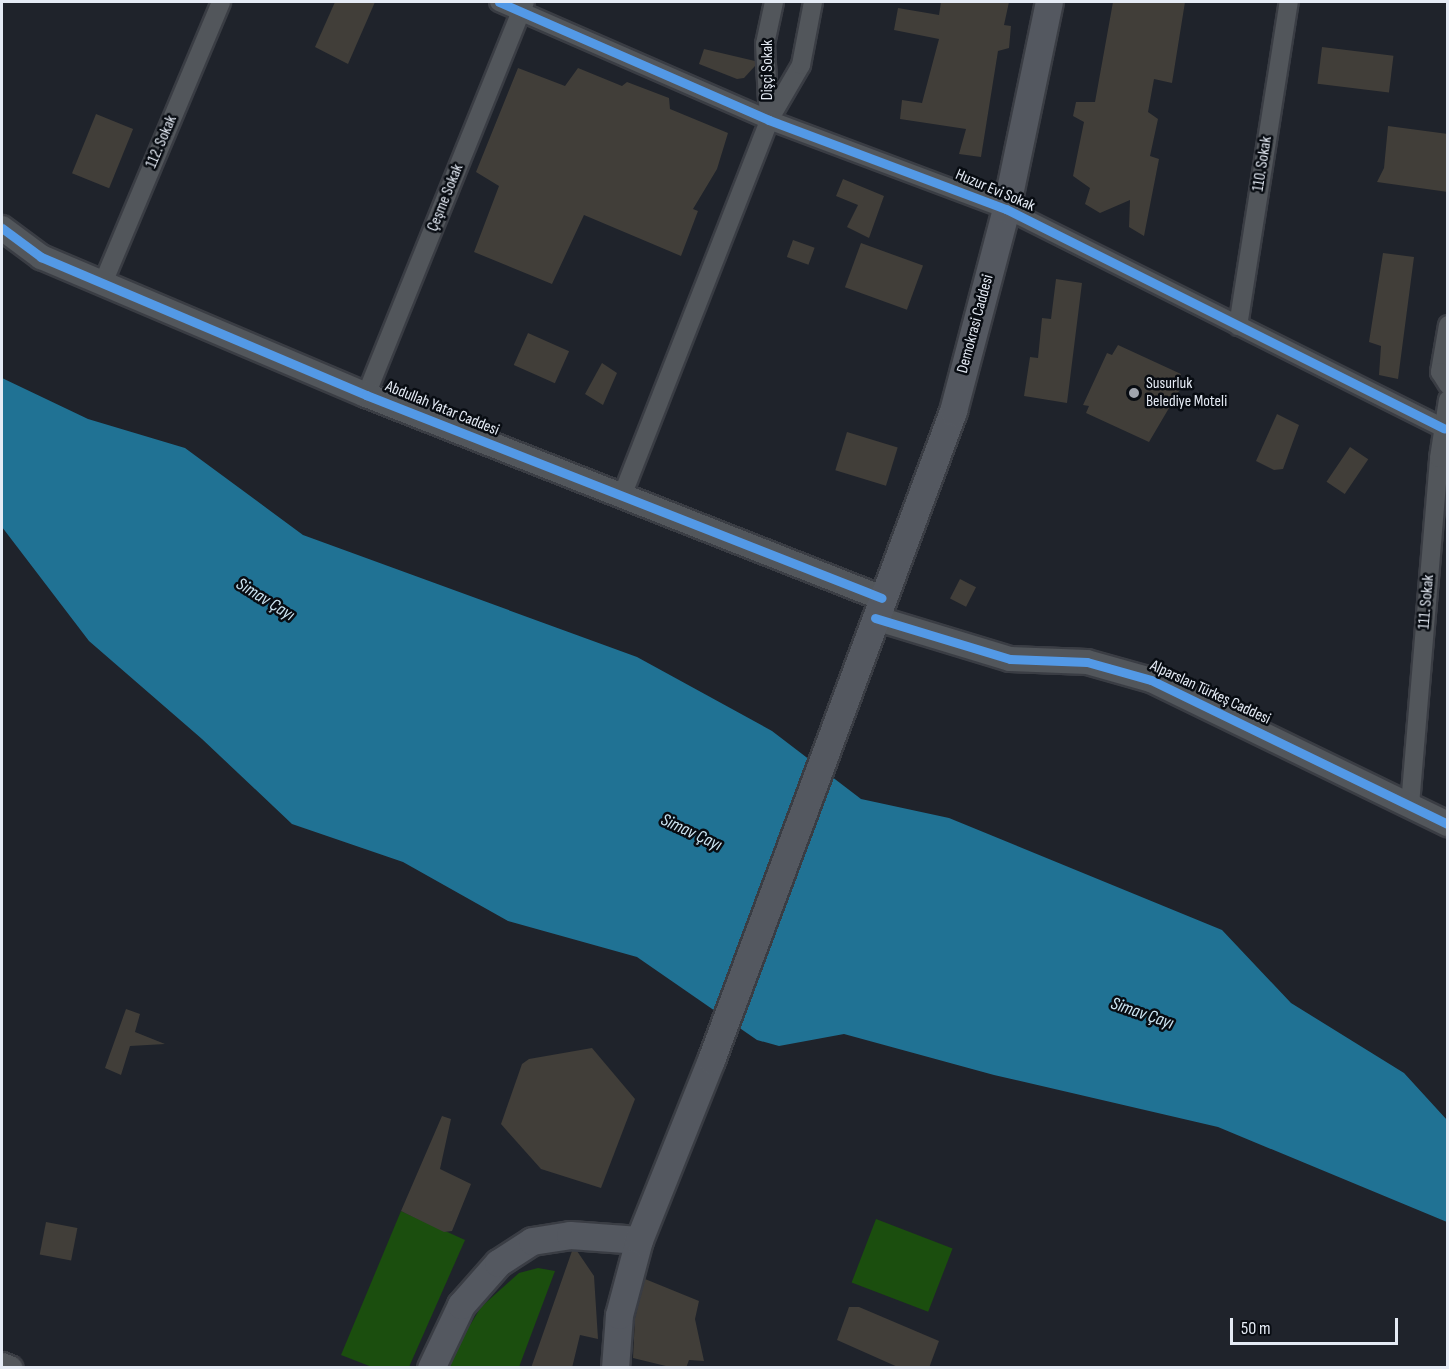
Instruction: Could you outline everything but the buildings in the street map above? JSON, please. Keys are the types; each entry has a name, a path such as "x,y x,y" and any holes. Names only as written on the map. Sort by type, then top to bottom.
{"main road":[{"name":"Demokrasi Caddesi","path":"615,1368 619,1315 639,1240 711,1060 953,411 1006,209 1048,2"},
{"path":"431,1368 461,1305 498,1263 532,1241 570,1235 639,1240"}],"street":[{"name":"112. Sokak","path":"103,283 221,2"},
{"name":"Huzur Evi Sokak","path":"499,2 524,6 769,120 1006,209 1444,428"},
{"name":"Dişçi Sokak","path":"769,120 765,44 774,2"},
{"name":"Dişçi Sokak","path":"769,120 801,65 813,2"},
{"name":"110. Sokak","path":"1238,326 1289,2"},
{"name":"Çeşme Sokak","path":"366,395 524,6"},
{"path":"622,496 769,120"},
{"name":"Abdullah Yatar Caddesi","path":"2,228 41,257 366,395 622,496 875,618"},
{"path":"1448,325 1440,372 1448,385"},
{"name":"111. Sokak","path":"1410,805 1448,400"},
{"name":"Alparslan Türkeş Caddesi","path":"875,618 1010,659 1088,662 1151,680 1448,825"},
{"path":"2,1365 10,1368"}],"green space":[{"path":"401,1211 465,1240 409,1367 372,1367 341,1355"},
{"path":"876,1219 953,1248 928,1312 852,1282"},
{"path":"538,1268 555,1271 519,1367 444,1368 481,1307 519,1273"}],"water":[{"name":"Simav Çayı","path":"2,378 88,419 185,448 303,535 637,657 772,731 861,799 949,818 1222,930 1291,1003 1404,1073 1447,1120 1447,1222 1218,1127 994,1075 844,1034 779,1046 757,1040 637,957 508,921 403,862 292,824 202,739 89,641 2,527"}],"cycle path":[{"path":"499,2 769,120 1006,209 1444,428"},
{"path":"2,228 41,257 366,395 882,598"},
{"path":"875,618 1010,659 1087,662 1151,680 1448,824"}],"place":[{"name":"Susurluk Belediye Moteli","path":"1134,393"}]}
